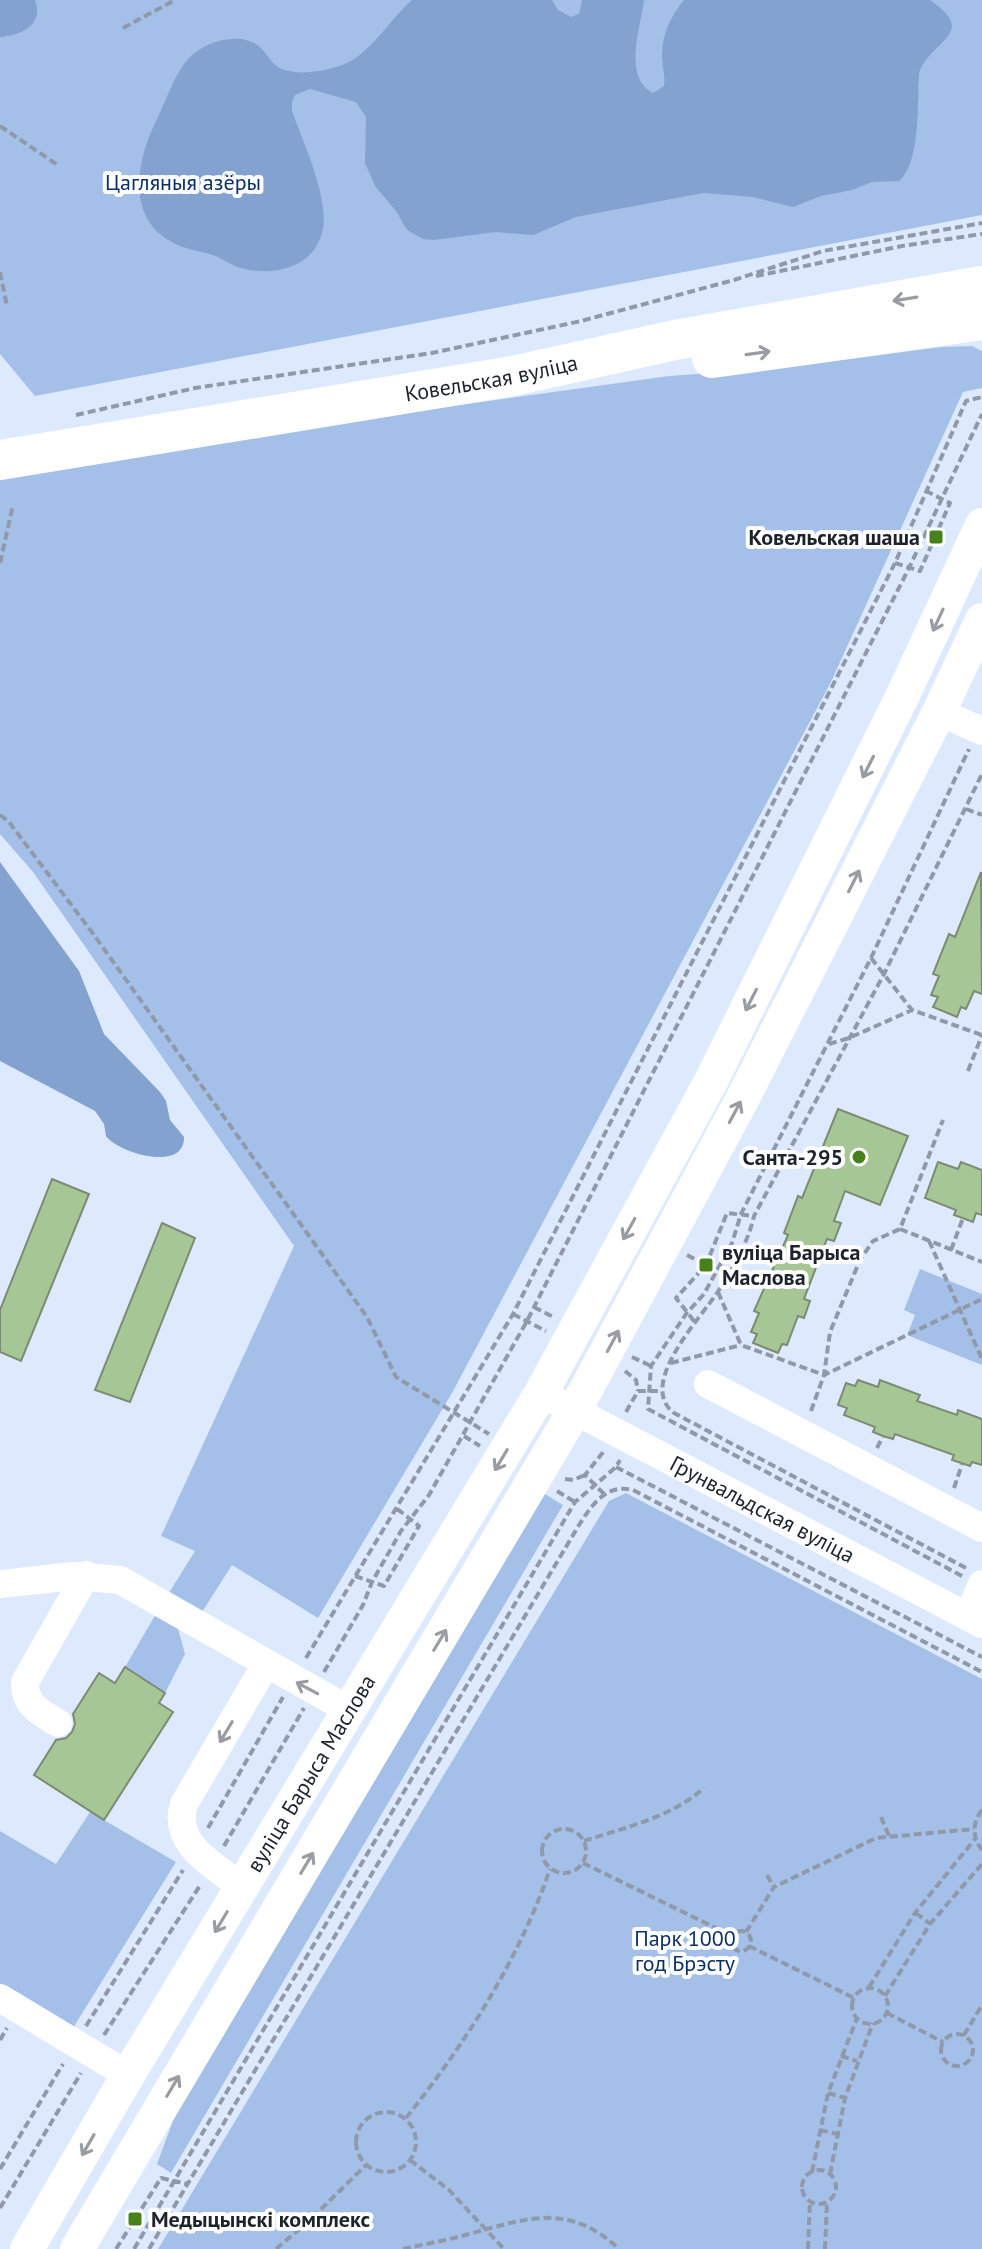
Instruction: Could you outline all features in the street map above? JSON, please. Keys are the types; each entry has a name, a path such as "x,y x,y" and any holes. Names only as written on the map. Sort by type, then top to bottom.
{"highway":[{"name":"Ковельская вуліца","path":"0,460 513,376 675,340 982,286"},
{"path":"513,376 745,355 982,320"}],"main road":[{"name":"вуліца Барыса Маслова","path":"27,2249 128,2075 541,1393 710,1083 902,697 982,525"},
{"name":"вуліца Барыса Маслова","path":"77,2249 575,1410 744,1096 939,712 982,620"}],"street":[{"path":"939,712 980,730"},
{"path":"708,1384 982,1528"},
{"name":"Грунвальдская вуліца","path":"541,1393 975,1621"},
{"path":"0,1584 86,1575 120,1580 349,1710"},
{"path":"58,1723 32,1707 26,1696 25,1682 86,1575"},
{"path":"975,1621 978,1580"},
{"path":"242,1887 204,1857 181,1827 184,1804 266,1664"},
{"path":"0,1998 128,2075"}],"path":[{"path":"123,28 175,0"},
{"path":"0,126 59,166"},
{"path":"65,418 195,388 432,353 581,321 734,280 823,251 982,223"},
{"path":"734,280 902,246 982,234"},
{"path":"0,272 7,306"},
{"path":"0,2169 84,2048 204,1857 303,1685 355,1576 513,1314 895,563 966,401 982,397"},
{"path":"0,2208 84,2048 204,1857 303,1685 363,1605 372,1582 429,1495 527,1321 909,568 982,414"},
{"path":"895,563 920,571 950,503 928,492"},
{"path":"0,563 13,505"},
{"path":"978,1580 648,1409 651,1366 686,1314 704,1294 732,1243 741,1214 871,958 980,730"},
{"path":"978,1580 674,1413 666,1406 662,1396 663,1379 671,1363 694,1321 718,1292 750,1234 754,1216 884,974 982,774"},
{"path":"966,809 982,815"},
{"path":"0,815 9,822 94,935 367,1317 396,1377 454,1411"},
{"path":"871,958 912,1010 982,1035 968,1071"},
{"path":"828,1044 912,1010"},
{"path":"801,1432 824,1375 830,1332 860,1260 873,1241 900,1229 943,1120"},
{"path":"694,1321 676,1298 706,1265 727,1213 754,1216"},
{"path":"951,1250 963,1218"},
{"path":"900,1229 982,1262"},
{"path":"929,1241 982,1359"},
{"path":"718,1292 741,1345"},
{"path":"671,1363 741,1345 824,1375 982,1299"},
{"path":"951,1496 962,1464"},
{"path":"134,2249 575,1502 616,1467 982,1657"},
{"path":"149,2249 579,1525 604,1494 616,1488 633,1490 982,1672"},
{"path":"355,1576 384,1586 403,1556 419,1526 396,1508"},
{"path":"584,1841 669,1813 704,1788"},
{"path":"982,1810 975,1820 974,1829 975,1839 982,1850"},
{"path":"881,1817 889,1836"},
{"path":"568,1829 575,1832 584,1841 586,1850 583,1863 571,1872 550,1869 541,1849 547,1835 568,1829"},
{"path":"746,1932 774,1887 876,1838 974,1829"},
{"path":"869,1987 885,1996 888,2006 883,2019 873,2023 857,2018 853,2012 854,1998 869,1987 915,1913 975,1839"},
{"path":"583,1863 732,1936"},
{"path":"885,1996 930,1924 982,1864"},
{"path":"406,2118 454,2054 495,1988 527,1927 550,1869"},
{"path":"767,1875 774,1887"},
{"path":"915,1913 930,1924"},
{"path":"732,1936 737,1932 746,1932"},
{"path":"732,1936 732,1945 742,1951 749,1946 750,1937 746,1932"},
{"path":"749,1946 854,1998"},
{"path":"964,2035 982,2005"},
{"path":"887,2013 943,2042"},
{"path":"827,2202 818,2204 810,2201 805,2197 802,2186 812,2172 828,2093 857,2018"},
{"path":"830,2174 845,2098 873,2023"},
{"path":"954,2034 964,2035 974,2048 971,2058 963,2066 952,2066 941,2053 943,2042 954,2034"},
{"path":"841,2056 857,2061"},
{"path":"828,2093 845,2098"},
{"path":"388,2111 406,2118 416,2144 410,2160 393,2171 374,2170 366,2165 360,2158 355,2139 362,2122 370,2115 388,2111"},
{"path":"820,2130 837,2134"},
{"path":"410,2160 431,2174 504,2249"},
{"path":"276,2249 366,2165"},
{"path":"812,2172 821,2170 830,2174 836,2183 836,2189 827,2202 825,2249"},
{"path":"116,2249 161,2178 188,2184"},
{"path":"808,2249 810,2201"},
{"path":"403,2249 541,2217 570,2219 598,2231 619,2249"}],"green space":[{"name":"Цагляныя азёры","path":"0,0 982,0 982,215 35,396 0,354"},
{"path":"972,346 982,351 982,388 963,392 831,682 452,1393 318,1618 232,1565 202,1612 167,1596 195,1551 161,1536 294,1246 33,872 0,834 0,477 424,410 669,376 782,368 941,347"},
{"path":"920,1269 982,1294 982,1365 907,1335 915,1315 904,1310"},
{"name":"Парк 1000 год Брэсту","path":"626,1493 982,1679 982,2249 158,2249 609,1501"},
{"path":"545,1494 563,1505 171,2173 157,2164 174,2118"},
{"path":"157,1612 177,1625 185,1654 165,1693 125,1667"},
{"path":"90,1812 176,1862 73,2028 0,1985 0,1831 56,1864"}],"shaded area":[{"path":"0,0 35,0 37,9 34,22 23,31 0,37"},
{"path":"412,0 552,0 558,10 571,17 579,14 582,0 644,0 636,64 638,76 653,93 664,86 664,40 673,15 684,0 930,0 951,21 951,29 919,73 914,146 906,172 899,181 872,182 793,207 753,197 703,193 576,217 533,235 496,232 423,239 407,230 375,186 365,163 366,117 356,102 310,89 295,95 292,102 292,111 323,205 322,233 309,255 288,268 250,270 179,246 155,230 141,200 141,166 151,132 175,78 189,58 204,47 234,39 261,48 282,69 304,72 328,69 361,54"},
{"path":"0,862 79,971 104,1034 166,1101 170,1120 184,1137 181,1148 174,1154 150,1156 123,1148 106,1136 104,1124 95,1111 0,1061"}],"building":[{"path":"981,872 982,994 974,991 966,1009 961,1007 957,1017 933,1007 938,997 931,995 939,976 933,974 949,934 955,937"},
{"path":"838,1109 908,1136 880,1205 845,1191 834,1221 841,1223 834,1241 827,1239 804,1299 810,1301 804,1318 798,1316 787,1345 782,1344 778,1353 753,1343 757,1334 751,1332 759,1313 754,1311 788,1235 784,1233 798,1196 802,1198"},
{"path":"938,1162 958,1169 961,1162 982,1170 982,1215 976,1213 973,1222 954,1215 956,1210 925,1198"},
{"path":"52,1179 89,1194 21,1361 0,1352 0,1310"},
{"path":"162,1223 195,1238 130,1402 95,1390"},
{"path":"858,1380 878,1387 880,1380 920,1395 917,1401 957,1415 958,1410 982,1419 982,1465 972,1462 970,1466 952,1460 954,1455 895,1434 893,1439 883,1436 873,1432 875,1427 844,1415 847,1408 838,1405 846,1383 855,1386"},
{"path":"125,1667 165,1693 159,1703 173,1712 104,1820 34,1775 56,1740 66,1738 72,1732 75,1724 73,1714 99,1673 115,1683"}],"place":[{"name":"Ковельская шаша","path":"936,537"},
{"name":"Санта-295","path":"859,1157"},
{"name":"вуліца Барыса Маслова","path":"706,1265"},
{"name":"Медыцынскі комплекс","path":"135,2219"}]}
